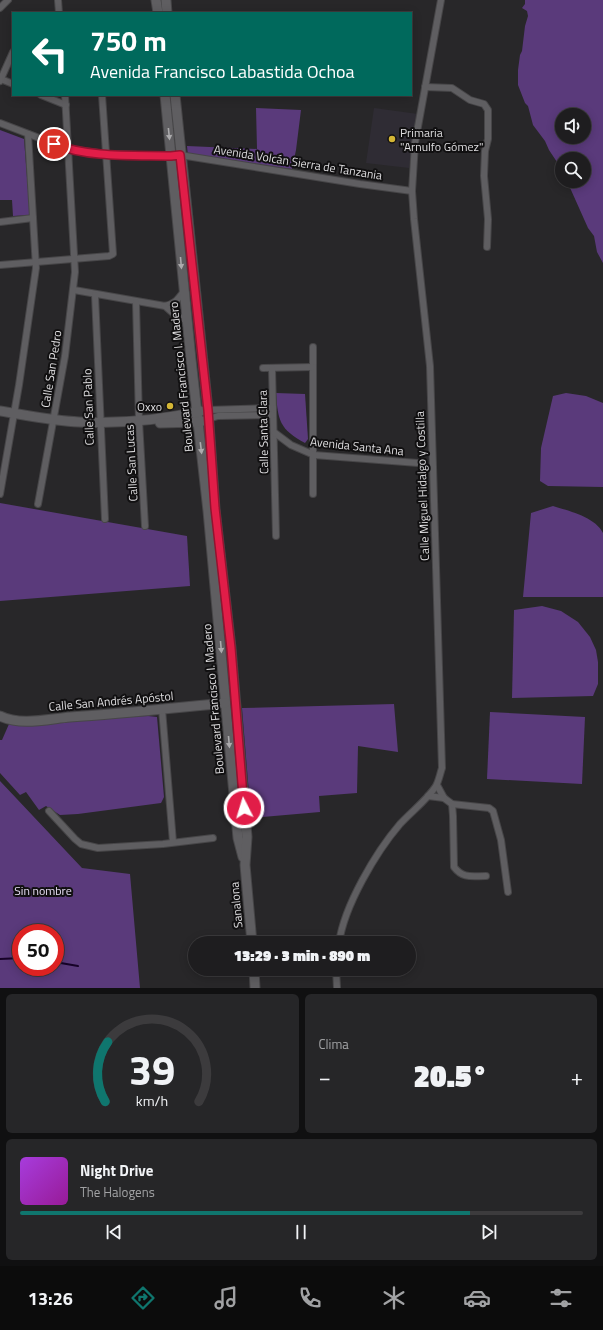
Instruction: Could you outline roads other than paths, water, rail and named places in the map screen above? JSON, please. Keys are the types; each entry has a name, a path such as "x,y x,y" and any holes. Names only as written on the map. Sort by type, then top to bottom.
{"main road":[{"path":"156,0 158,12"},
{"path":"166,0 167,12"},
{"name":"Boulevard Francisco I. Madero","path":"165,96 176,156 208,414 215,508 231,648 237,780"},
{"name":"Boulevard Francisco I. Madero","path":"175,96 176,156 184,290 196,412 208,511 225,703 247,837 245,865"},
{"path":"0,411 77,422 100,423 143,421 196,412 208,414"},
{"path":"143,421 161,423 198,422 208,414"},
{"name":"Calle San Andrés Apóstol","path":"0,716 14,720 26,721 225,703"},
{"name":"Sanalona","path":"245,865 251,936"},
{"path":"254,976 255,988"}],"street":[{"path":"58,0 59,12"},
{"name":"Calle Miguel Hidalgo y Costilla","path":"340,936 347,912 372,865 400,825 437,785 442,768 430,366 412,191 412,169 415,143 441,0"},
{"path":"12,54 0,80 12,84"},
{"path":"424,87 452,88 470,100 484,104 488,110 488,139 485,151 484,176 488,219 487,247"},
{"path":"44,96 66,105"},
{"name":"Calle San Pedro","path":"38,504 65,356 74,290 75,260 65,96"},
{"path":"0,265 75,260 112,255 113,246 102,96"},
{"name":"Avenida Volcán Sierra de Tanzania","path":"0,123 68,149 106,154 176,156 412,191"},
{"path":"0,494 14,413 36,262 28,134"},
{"path":"0,222 33,218"},
{"path":"74,290 95,295 165,306 178,300 184,290"},
{"name":"Calle San Pablo","path":"95,295 105,519"},
{"name":"Calle San Lucas","path":"136,302 143,421 145,526"},
{"path":"165,306 174,314 187,321"},
{"path":"313,347 313,494"},
{"path":"263,368 313,367"},
{"name":"Calle Santa Clara","path":"272,368 275,433 276,536"},
{"path":"208,414 273,408"},
{"path":"208,414 218,416 273,415"},
{"name":"Avenida Santa Ana","path":"275,433 291,445 314,455 418,463"},
{"path":"162,709 173,842"},
{"path":"437,785 444,798 452,804 490,808 493,811 501,840 508,892"},
{"path":"428,796 444,798"},
{"path":"452,804 454,816 454,867 464,876 486,876"},
{"path":"49,811 81,844 98,848 163,844 213,838"},
{"path":"336,976 337,988"}],"waterway":[{"path":"0,959 12,958"},
{"path":"64,964 78,966"}],"place":[{"name":"Primaria \"Arnulfo Gómez\"","path":"392,139"},
{"name":"Oxxo","path":"170,406"}],"park label":[{"name":"Sin nombre","path":"43,890"}]}
